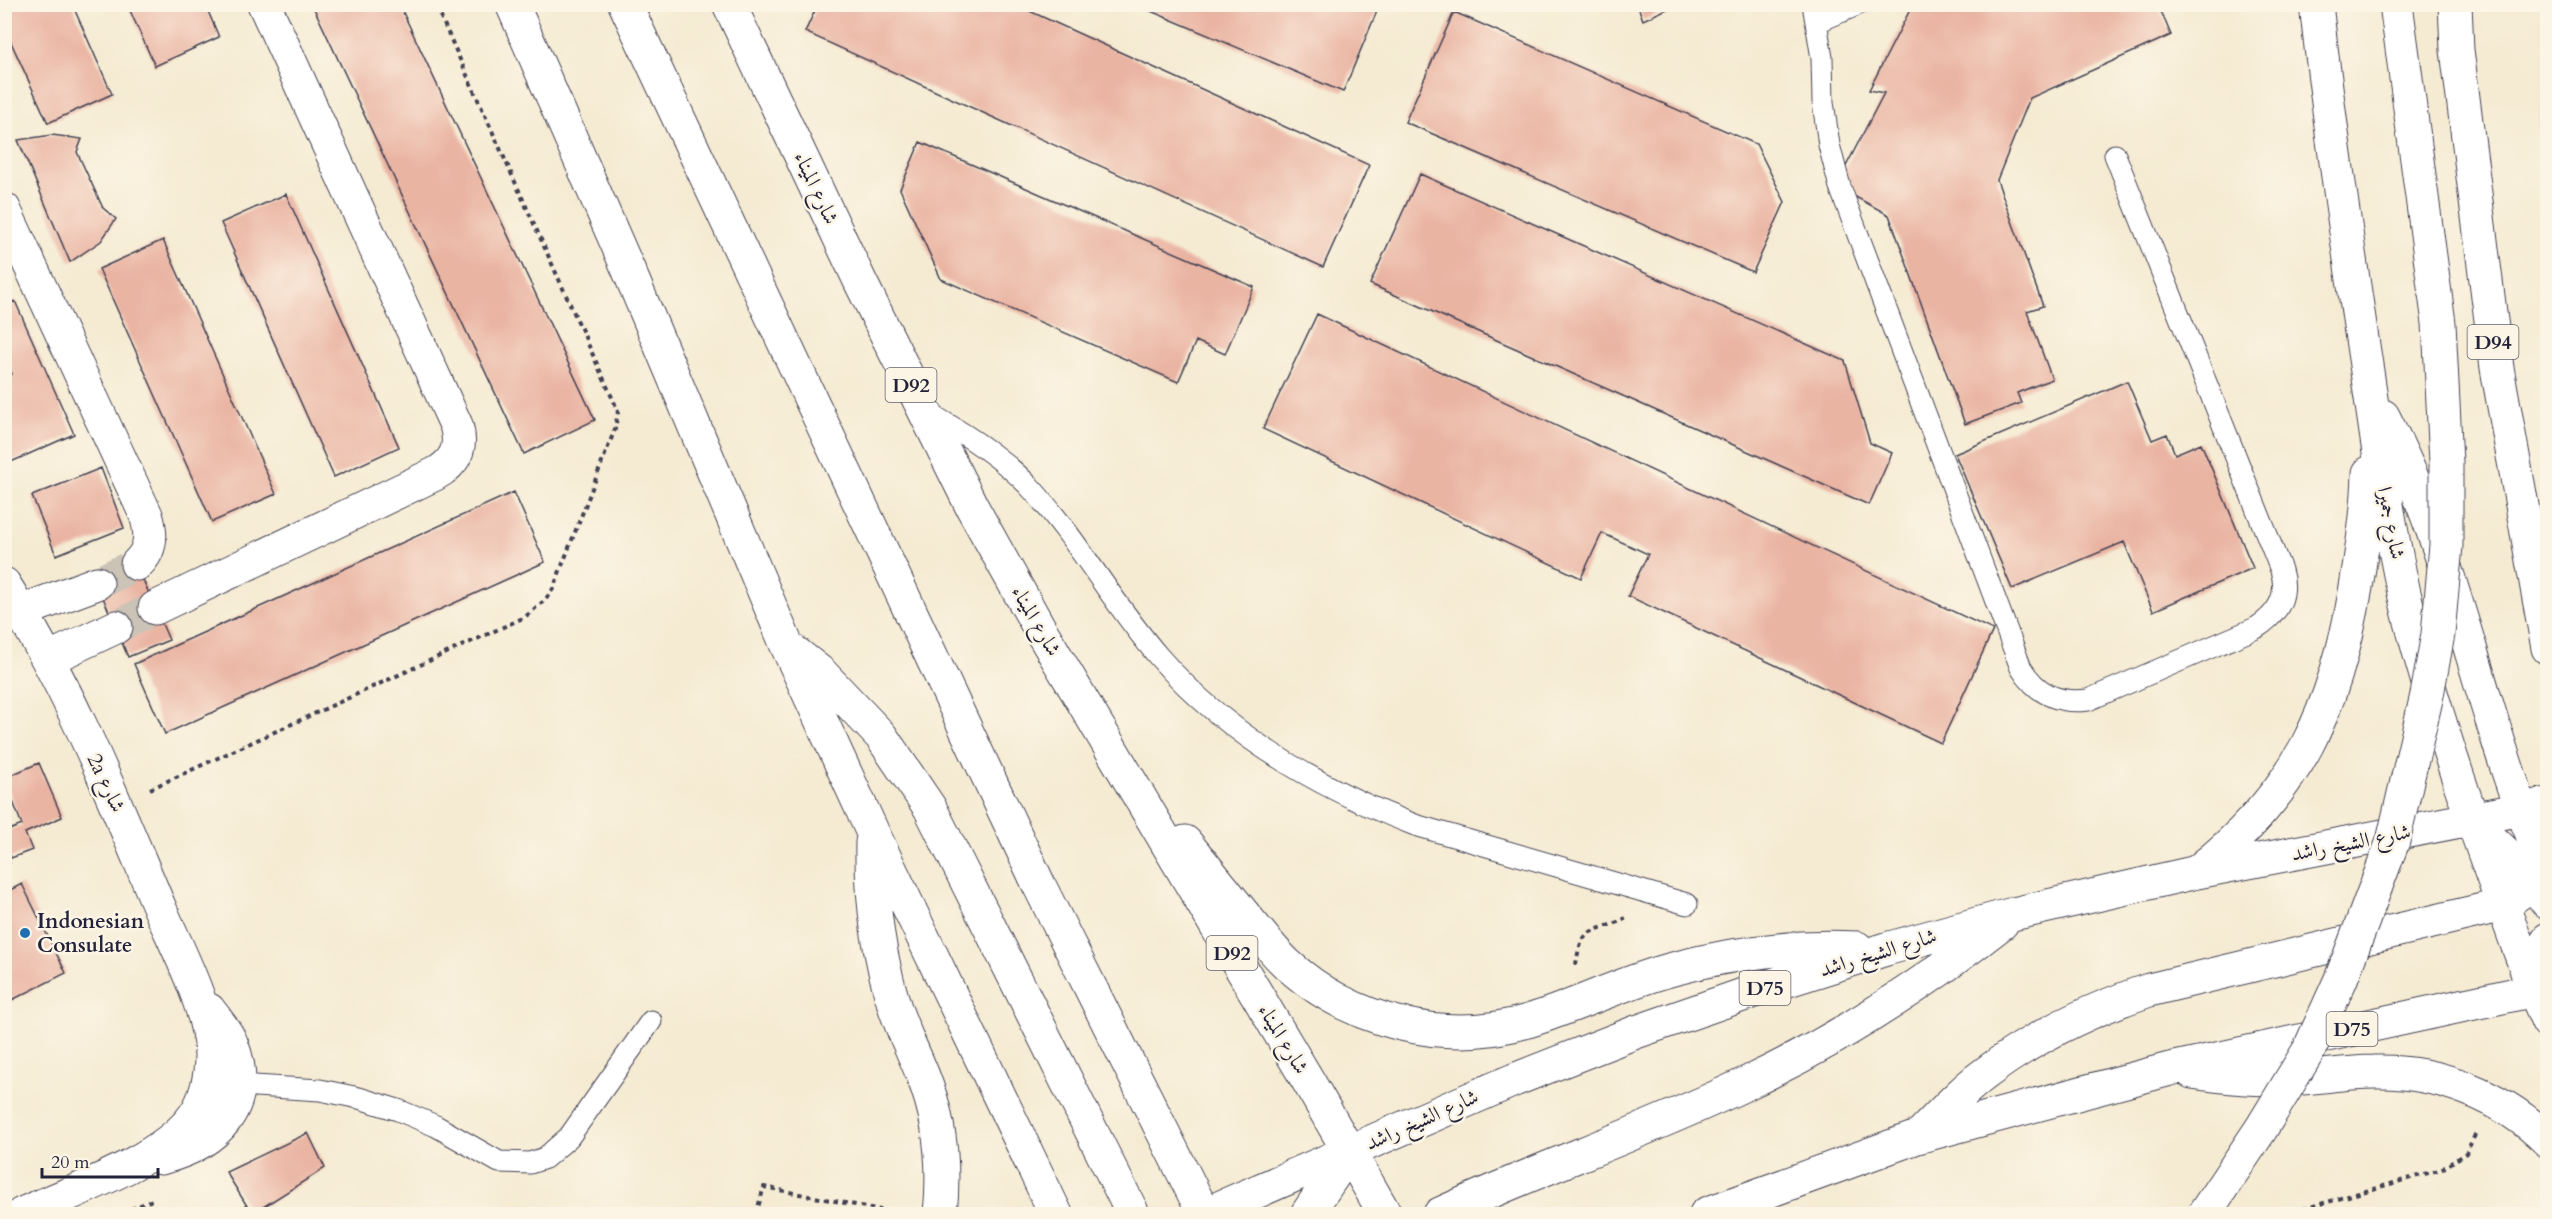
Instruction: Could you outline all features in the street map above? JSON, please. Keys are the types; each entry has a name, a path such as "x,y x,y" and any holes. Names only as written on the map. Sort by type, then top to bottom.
{"main road":[{"path":"155,608 435,474 454,460 459,448 456,425 264,4"},
{"path":"512,4 629,271 787,646 872,831 1056,1215"},
{"path":"625,4 1039,885 1217,1213"},
{"name":"شارع الميناء","path":"729,4 860,281 978,517 1041,631 1385,1215"},
{"name":"شارع جميرا","path":"2316,4 2345,228 2387,506 2410,616 2439,725 2471,820 2503,904 2541,989 2547,1022"},
{"path":"2204,1215 2261,1129 2309,1050 2341,980 2393,841 2427,695 2438,634 2446,545 2446,463 2439,323 2412,137 2396,4"},
{"name":"D94","path":"2455,4 2457,50 2497,368 2546,638"},
{"path":"2457,50 2467,4"},
{"path":"4,208 146,515 151,539 147,551 137,564"},
{"path":"2370,394 2422,498 2534,807 2544,880"},
{"path":"2197,872 2249,827 2285,782 2310,742 2335,681 2352,613 2365,527 2369,483 2370,394"},
{"path":"22,611 97,583"},
{"name":"2a شارع","path":"4,584 22,611 48,659 116,804 194,989 232,1043 238,1064 225,1096"},
{"path":"48,659 116,627"},
{"path":"787,646 821,673 867,719 907,771 930,808 1133,1215"},
{"path":"1114,754 1286,963 1314,986 1345,1004 1377,1018 1407,1026 1467,1031 1518,1023 1664,972 1758,952 1843,947 1886,949"},
{"name":"شارع الشيخ راشد","path":"1217,1213 1514,1080 1636,1032 1886,949 2013,914 2197,872 2534,807"},
{"path":"2471,820 2544,880"},
{"path":"872,831 873,903 885,975 895,1009 933,1104 939,1133 942,1163 940,1215"},
{"path":"1917,1137 1984,1074 2063,1024 2105,1005 2149,990 2503,904 2544,880"},
{"path":"1440,1215 1688,1110 1803,1056 1911,990 2013,914"},
{"path":"2541,989 2538,965 2547,939"},
{"name":"D75","path":"1707,1215 1917,1137 2170,1069 2541,989"},
{"path":"2170,1069 2240,1078 2276,1079 2376,1071 2434,1078 2462,1086 2489,1098 2516,1114 2547,1141"},
{"path":"22,1215 126,1167 181,1132 195,1115 225,1096"},
{"path":"1307,1215 1349,1152"}],"lane":[{"path":"1859,4 1815,13 1829,145 1859,241 2021,668 2029,682 2042,692 2056,700 2072,703 2088,700 2256,628 2274,614 2284,593 2281,570 2115,155"},
{"path":"925,411 953,426 988,450 1028,485 1050,510 1158,656 1222,717 1295,769 1374,809 1415,825 1688,904"},
{"path":"225,1096 320,1090 359,1098 398,1110 435,1126 499,1162 530,1163 545,1158 569,1137 651,1021"}],"path":[{"path":"146,791 525,617 536,609 553,589 615,429 618,412 612,396 435,4"},
{"path":"1575,969 1578,952 1586,935 1594,928 1625,919 1634,912 1647,892"},
{"path":"2286,1215 2442,1169 2466,1154 2479,1127"},
{"path":"756,1215 764,1187 901,1215"},
{"path":"130,1210 150,1201 146,1193"},
{"path":"140,1205 145,1215"}],"shaded area":[{"path":"2547,77 2547,226 2539,127"}],"building":[{"path":"4,4 72,4 112,94 48,123 4,27"},
{"path":"127,4 205,4 219,37 155,66"},
{"path":"312,4 399,4 595,420 524,454"},
{"path":"818,4 1014,4 1369,165 1323,267 805,32"},
{"path":"1134,4 1380,4 1343,92"},
{"path":"1637,4 1678,4 1643,20"},
{"path":"1913,4 2158,4 2171,35 2030,98 1997,180 2043,306 2027,311 2052,379 2017,393 2021,403 1965,424 1889,215 1850,194 1842,174 1884,93 1869,90"},
{"path":"1454,12 1756,144 1785,202 1753,272 1405,122"},
{"path":"52,135 82,139 77,152 103,208 116,219 101,241 70,262 18,140"},
{"path":"920,142 1254,287 1225,354 1196,341 1178,382 941,279 900,189"},
{"path":"1420,174 1845,361 1870,443 1892,453 1869,505 1370,284"},
{"path":"286,194 399,447 334,477 221,223"},
{"path":"163,240 276,494 212,522 99,269"},
{"path":"4,263 11,278 4,281"},
{"path":"15,301 74,434 11,462 4,448 4,378 12,374 4,357 4,306"},
{"path":"1317,314 1993,630 1941,743 1628,596 1648,554 1602,533 1581,578 1263,429"},
{"path":"2127,381 2152,440 2167,434 2175,454 2201,443 2253,568 2153,611 2124,542 2012,589 1955,454"},
{"path":"101,468 124,528 56,555 32,496"},
{"path":"514,492 545,562 165,734 134,664"},
{"path":"134,559 169,640 128,657 94,576"},
{"path":"39,763 62,817 25,833 32,850 11,858 4,841 4,832 22,825 4,778"},
{"path":"4,852 10,863 4,866"},
{"name":"Indonesian Consulate","path":"22,884 66,973 4,1004 4,893"},
{"path":"308,1133 325,1168 252,1214 226,1172"}],"tunnel":[{"path":"97,583 137,564"},
{"path":"116,627 155,608"}],"place":[{"name":"Indonesian Consulate","path":"25,933"}]}
